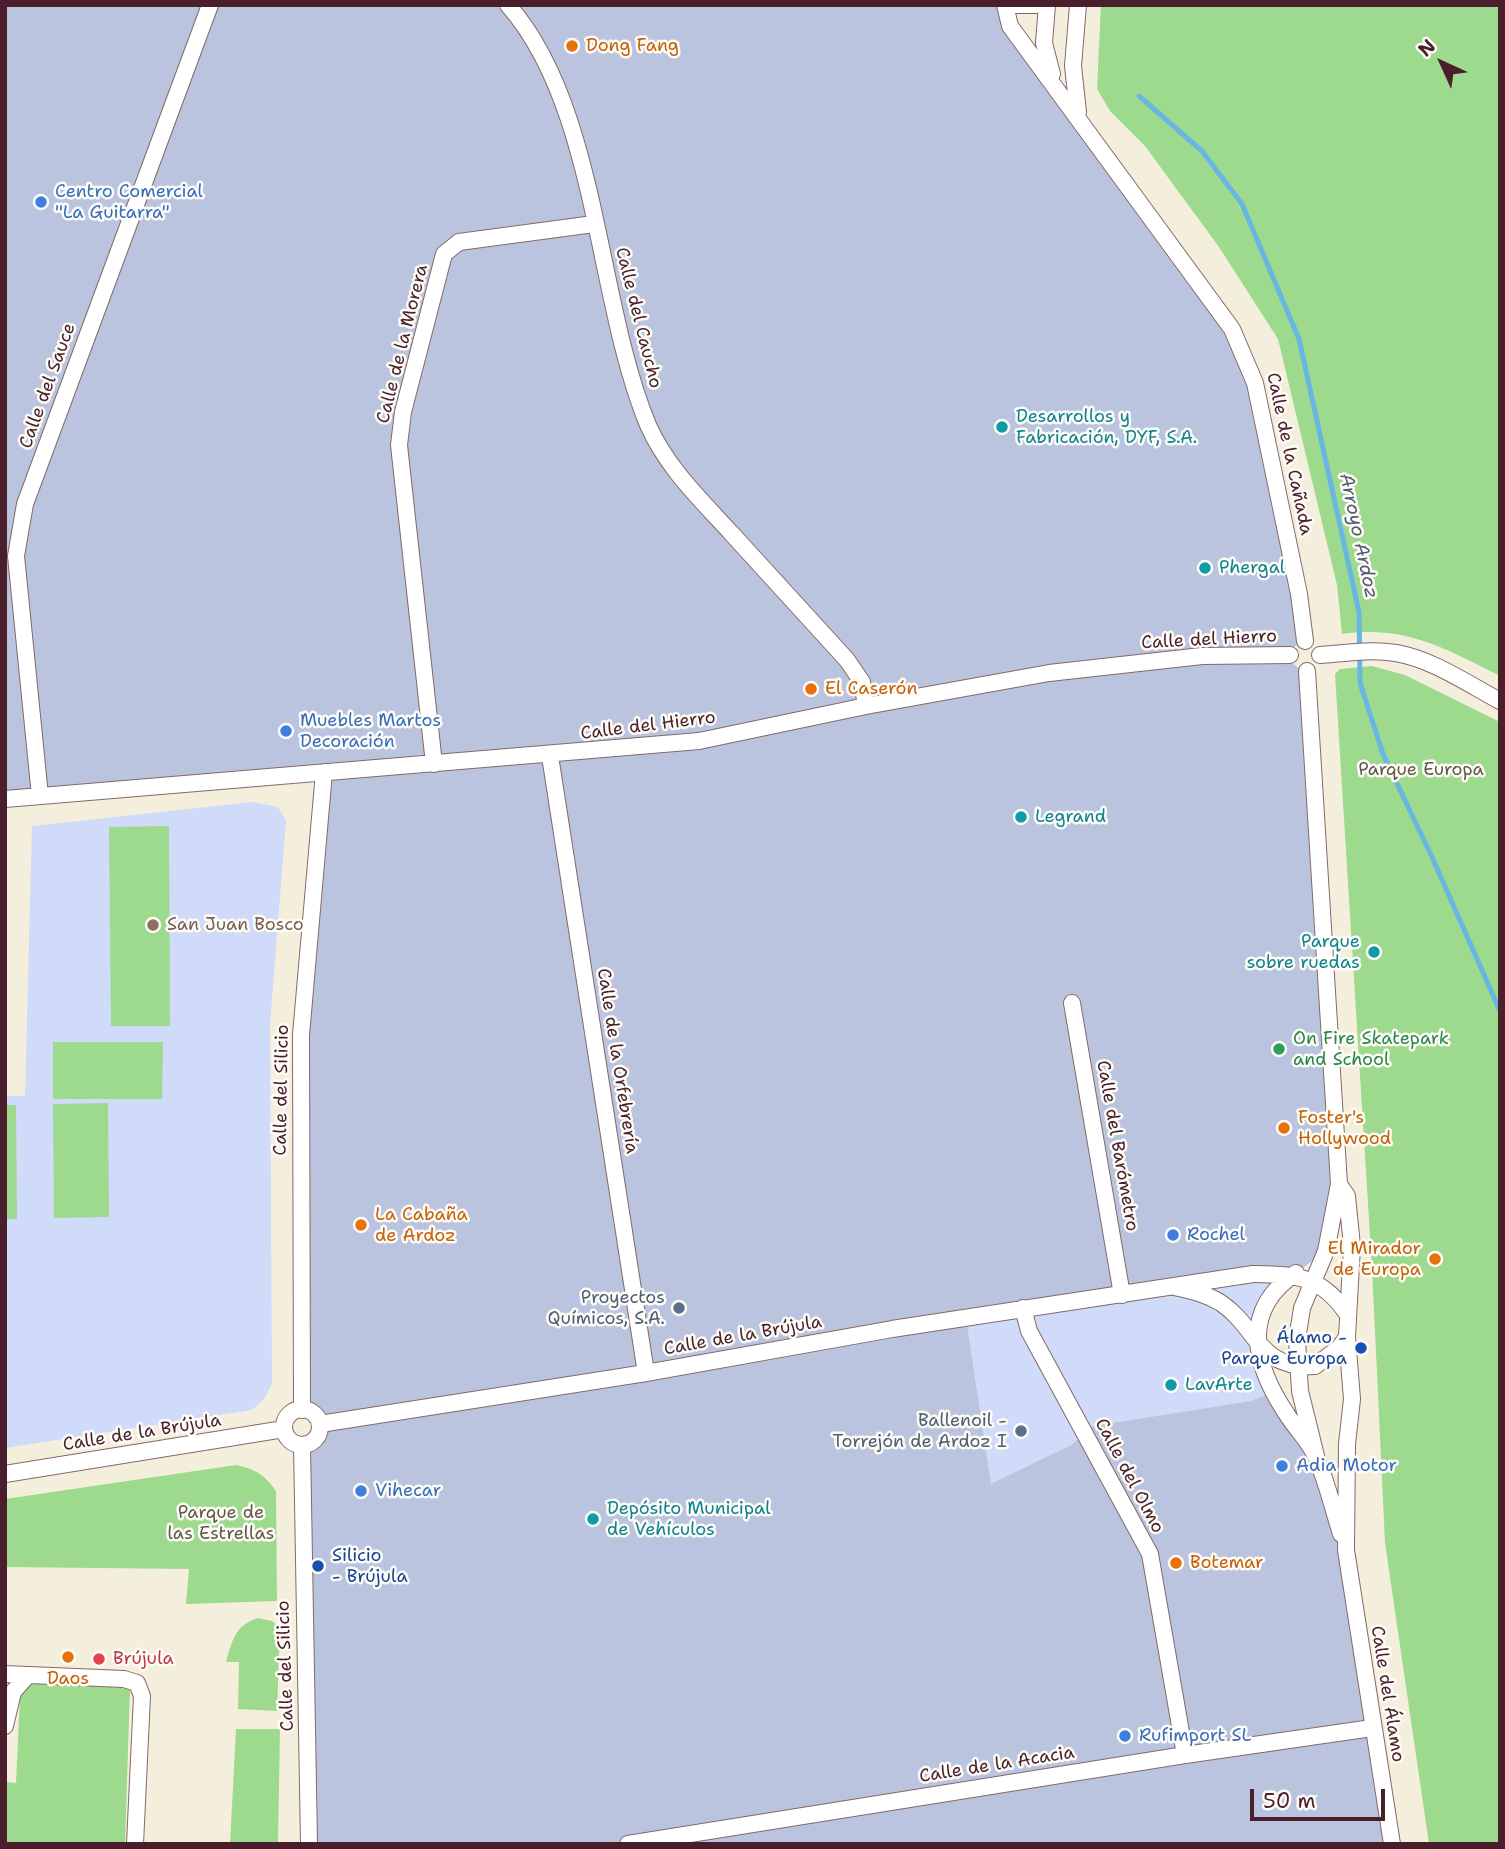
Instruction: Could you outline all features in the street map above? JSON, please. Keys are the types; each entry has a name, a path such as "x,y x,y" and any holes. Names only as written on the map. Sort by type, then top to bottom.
{"street":[{"name":"Calle del Sauce","path":"40,796 16,556 25,504 211,5"},
{"name":"Calle del Caucho","path":"508,5 523,23 557,88 578,153 630,378 650,428 674,470 847,660 862,682 866,706"},
{"name":"Calle de la Cañada","path":"992,5 1056,86 1232,329 1245,354 1255,383 1300,594 1305,641"},
{"name":"Calle de la Cañada","path":"1005,5 1010,26"},
{"path":"1013,5 1036,5"},
{"name":"Calle de la Cañada","path":"1047,5 1044,43 1056,86"},
{"name":"Calle de la Cañada","path":"1079,5 1073,66 1079,118"},
{"name":"Calle de la Morera","path":"433,764 399,445 403,412 444,254 459,242 594,225"},
{"path":"1305,641 1315,645 1320,655 1316,665 1307,671 1294,666 1290,655 1294,645 1305,641"},
{"path":"1320,655 1368,652 1398,654 1420,661 1500,701"},
{"name":"Calle del Hierro","path":"5,799 550,756 699,741 866,706 1049,673 1202,656 1290,655"},
{"path":"1307,671 1339,1184"},
{"name":"Calle de la Orfebrería","path":"550,756 646,1373"},
{"name":"Calle del Silicio","path":"302,1410 301,1035 324,772"},
{"name":"Calle del Barómetro","path":"1072,1003 1122,1295"},
{"name":"Calle del Álamo","path":"1339,1184 1326,1251 1311,1280 1302,1308 1297,1340 1300,1391 1316,1456 1346,1550"},
{"name":"Calle del Álamo","path":"1339,1184 1347,1196 1352,1246 1347,1337 1352,1399 1347,1444 1346,1550 1392,1844"},
{"name":"Calle del Álamo","path":"1316,1456 1264,1378 1258,1346 1262,1311 1268,1299 1293,1275 1326,1251"},
{"name":"Calle de la Brújula","path":"320,1424 646,1373 1023,1308 1252,1274 1293,1275"},
{"path":"1293,1275 1311,1280 1334,1296 1348,1315"},
{"name":"Calle de la Brújula","path":"1172,1287 1208,1296 1223,1305 1237,1320"},
{"name":"Calle del Olmo","path":"1023,1308 1029,1331 1150,1554 1185,1755"},
{"name":"Calle del Álamo","path":"1237,1320 1258,1346 1284,1363 1299,1367"},
{"path":"1299,1367 1315,1366 1327,1359 1347,1337"},
{"path":"302,1410 310,1411 320,1424 319,1433 312,1443 302,1446 287,1437 284,1429 286,1419 293,1412 302,1410"},
{"name":"Calle de la Brújula","path":"5,1474 284,1429"},
{"name":"Calle del Silicio","path":"302,1446 309,1844"},
{"path":"5,1674 124,1679 136,1683 142,1696 135,1844"},
{"path":"5,1726 13,1692 27,1676"},
{"name":"Calle de la Acacia","path":"628,1844 1185,1755 1372,1728"}],"shaded area":[{"path":"5,5 1005,5 1245,354 1299,594 1299,642 1292,650 1291,662 1301,670 1339,1184 1326,1251 1293,1275 966,1317 991,1484 1071,1445 1093,1426 1251,1401 1272,1392 1316,1456 1346,1550 1392,1844 309,1844 302,1446 312,1442 319,1433 320,1424 310,1411 302,1410 301,1181 324,773 5,799"},
{"path":"253,802 278,807 286,821 270,1024 272,1384 264,1399 252,1410 5,1448 5,1096 25,1096 32,826"},
{"path":"1293,1275 1262,1312 1272,1392 1251,1401 1093,1426 1071,1445 991,1485 966,1317"}],"green space":[{"path":"1101,5 1500,5 1500,676 1424,641 1386,633 1342,634 1337,585 1278,339 1219,247 1145,146 1110,111 1097,89"},
{"name":"Parque Europa","path":"1372,666 1405,675 1500,722 1500,1844 1429,1844 1385,1543 1372,1268 1335,674 1340,669"},
{"path":"169,826 170,1026 111,1026 109,827"},
{"path":"53,1042 163,1042 162,1099 53,1099"},
{"path":"108,1103 109,1217 54,1218 53,1104"},
{"path":"5,1105 16,1105 17,1219 5,1219"},
{"name":"Parque de las Estrellas","path":"236,1465 259,1474 276,1491 277,1601 186,1604 189,1569 5,1567 5,1499"},
{"path":"258,1618 272,1621 280,1628 277,1711 238,1709 239,1662 226,1662 239,1629"},
{"path":"27,1683 123,1685 130,1689 125,1844 5,1844 5,1782 16,1783 20,1696"},
{"path":"236,1729 280,1729 278,1844 230,1844"}],"waterway":[{"name":"Arroyo Ardoz","path":"1139,96 1202,151 1242,204 1299,339 1359,612 1360,683 1383,754 1500,1011"}],"place":[{"name":"Dong Fang","path":"572,46"},
{"name":"Centro Comercial \"La Guitarra\"","path":"41,202"},
{"name":"Desarrollos y Fabricación, DYF, S.A.","path":"1002,427"},
{"name":"Phergal","path":"1205,568"},
{"name":"El Caserón","path":"811,689"},
{"name":"Muebles Martos Decoración","path":"286,731"},
{"name":"Legrand","path":"1021,817"},
{"name":"San Juan Bosco","path":"153,925"},
{"name":"Parque sobre ruedas","path":"1374,952"},
{"name":"On Fire Skatepark and School","path":"1279,1049"},
{"name":"Foster's Hollywood","path":"1284,1128"},
{"name":"La Cabaña de Ardoz","path":"361,1225"},
{"name":"Rochel","path":"1173,1235"},
{"name":"El Mirador de Europa","path":"1435,1259"},
{"name":"Proyectos Químicos, S.A.","path":"679,1308"},
{"name":"Álamo - Parque Europa","path":"1361,1348"},
{"name":"LavArte","path":"1171,1385"},
{"name":"Ballenoil - Torrejón de Ardoz I","path":"1021,1431"},
{"name":"Adia Motor","path":"1282,1466"},
{"name":"Vihecar","path":"361,1491"},
{"name":"Depósito Municipal de Vehículos","path":"593,1519"},
{"name":"Botemar","path":"1176,1563"},
{"name":"Silicio - Brújula","path":"318,1566"},
{"name":"Daos","path":"68,1657"},
{"name":"Brújula","path":"99,1659"},
{"name":"Rufimport SL","path":"1125,1736"}]}
